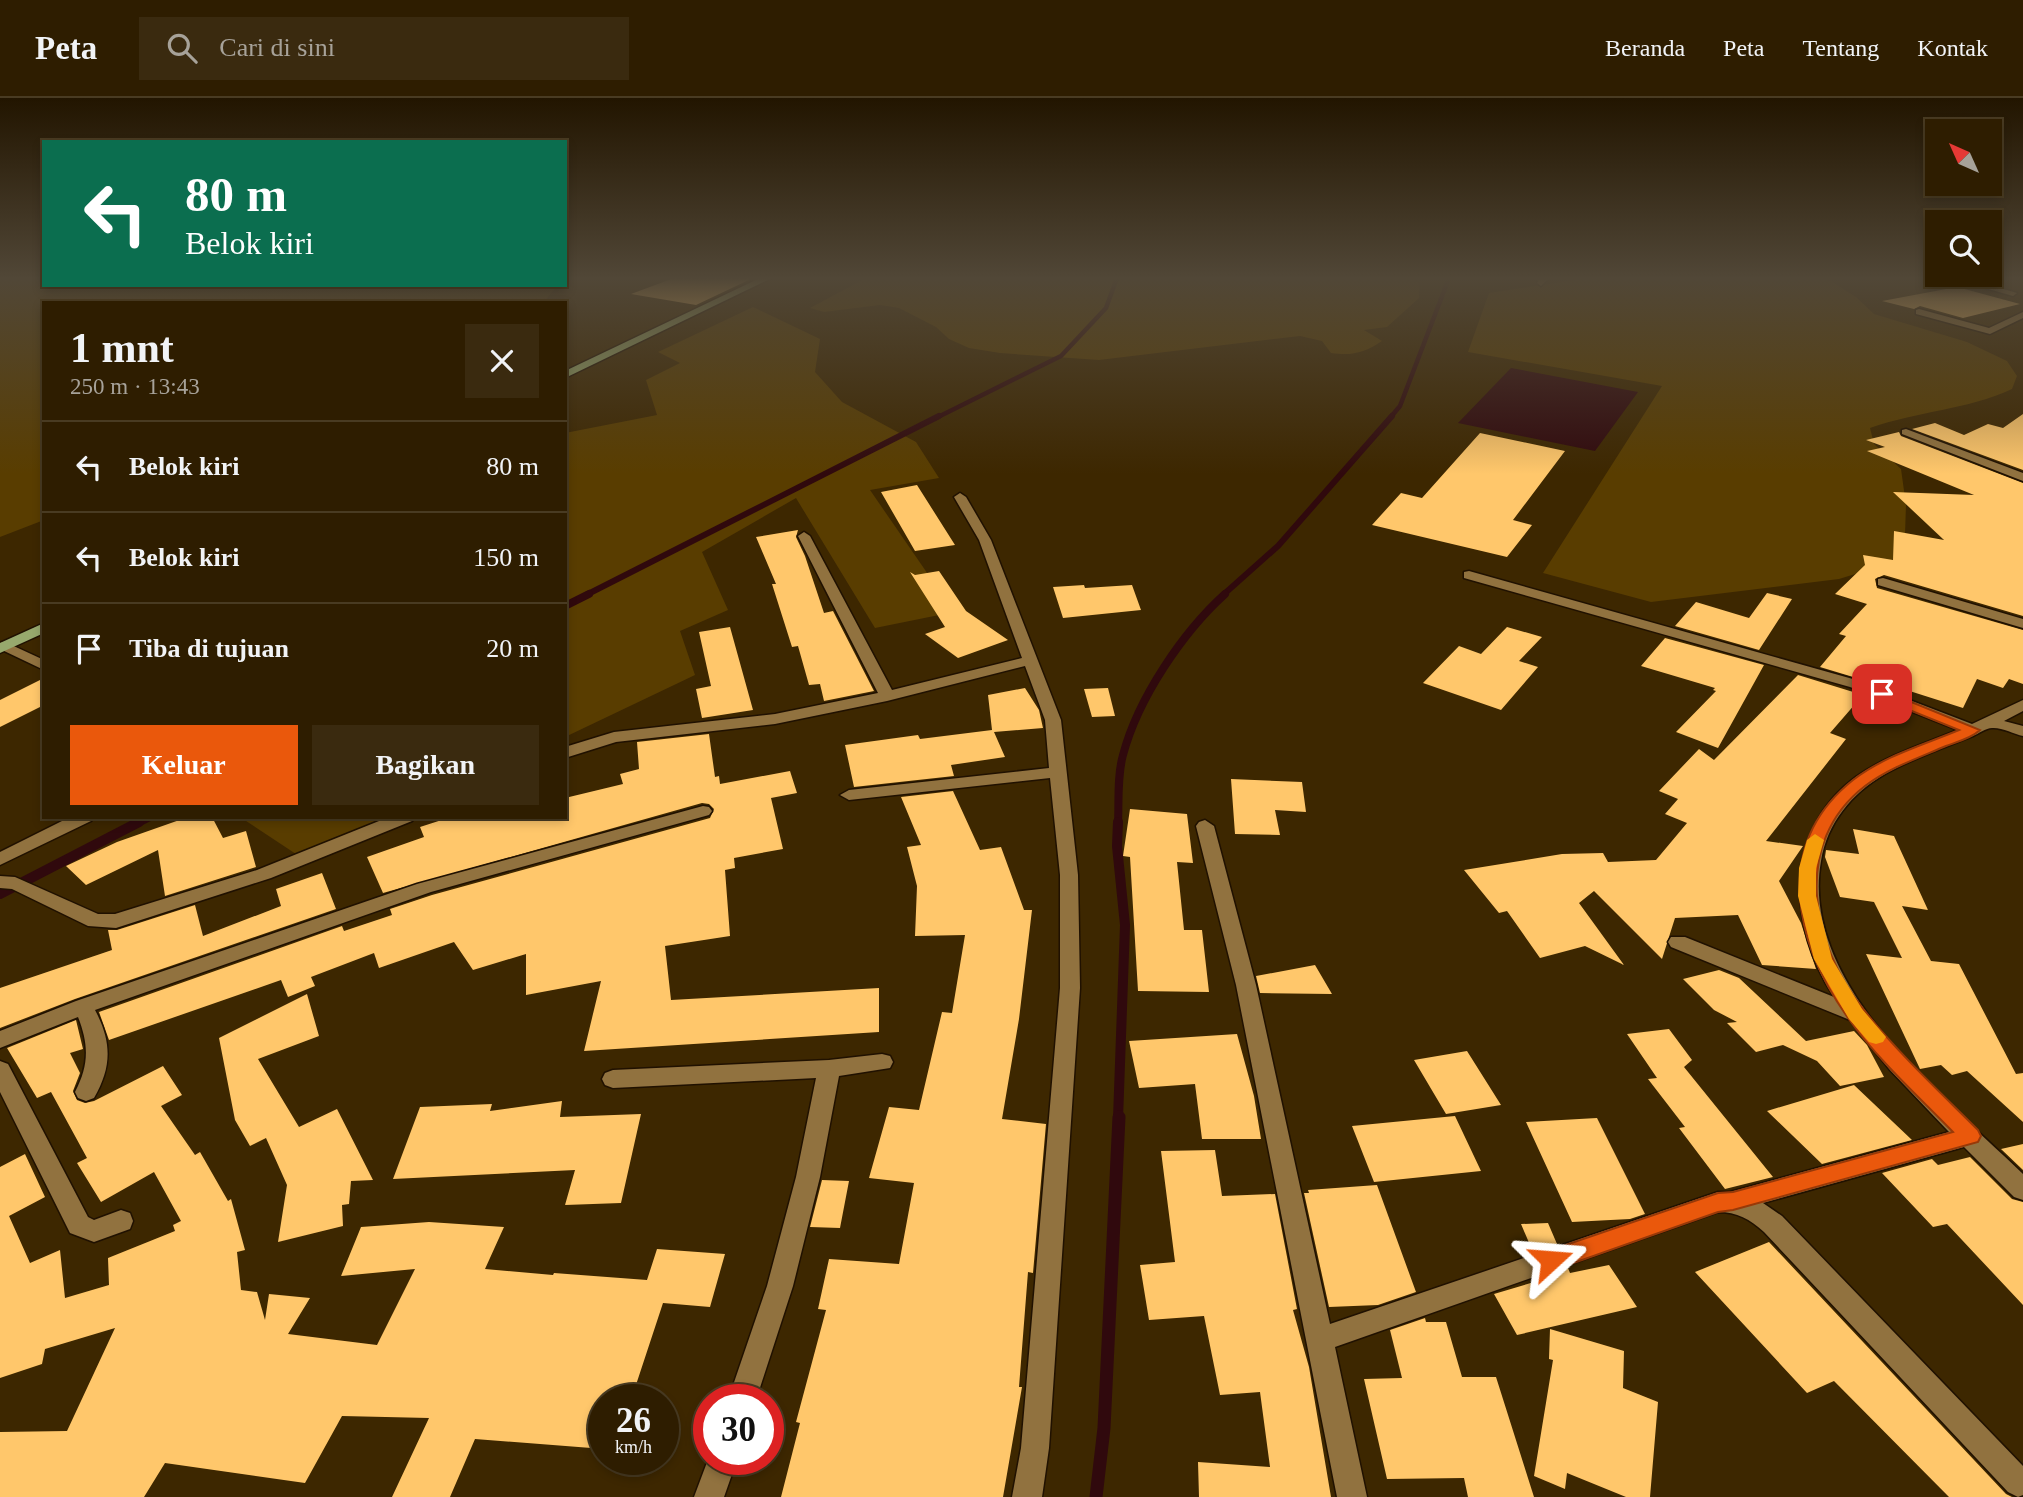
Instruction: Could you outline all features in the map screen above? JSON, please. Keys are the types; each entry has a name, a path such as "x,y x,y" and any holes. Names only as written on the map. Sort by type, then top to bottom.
{"main road":[{"path":"567,374 631,343"},
{"path":"2,647 42,628"}],"street":[{"path":"1906,432 2023,477"},
{"path":"960,497 985,540 1028,661 1053,720 1069,874 1070,988 1043,1356 1035,1448 1027,1497"},
{"path":"804,536 887,696"},
{"path":"1469,575 1855,684 1980,726 2023,731"},
{"path":"1883,582 2023,624"},
{"path":"2,647 42,665"},
{"path":"567,752 614,737 775,719 887,696 1028,661"},
{"path":"2023,705 1890,764 1860,782 1836,804 1818,834 1807,868 1810,908 1823,959 1855,1014 1909,1074 2023,1190"},
{"path":"849,794 1059,772"},
{"path":"0,1040 83,1006 424,888 703,811"},
{"path":"0,859 81,819"},
{"path":"7,883 35,892 96,921 116,921 264,874 401,819"},
{"path":"1205,827 1246,985 1352,1497"},
{"path":"1678,942 1855,1014"},
{"path":"83,1006 95,1033 99,1058 97,1076 86,1092"},
{"path":"613,1079 828,1069 882,1062"},
{"path":"747,1384 780,1286 808,1177 828,1069"},
{"path":"0,1070 79,1225 94,1231 121,1221"},
{"path":"1320,1340 1718,1202 1733,1201 1970,1136"},
{"path":"1733,1201 1762,1214 1773,1224 2018,1482"},
{"path":"709,1497 717,1475"}],"shaded area":[{"path":"0,343 42,343 42,521 0,537"},
{"path":"676,343 819,343 815,372 842,402 916,442 939,478 870,490 954,612 875,628 796,498 702,552 728,610 680,631 695,675 567,736 567,433 657,415 646,380 680,363 658,352"},
{"path":"959,343 1239,343 1099,360 1000,353 969,348"},
{"path":"1324,343 1378,343 1358,353 1331,353"},
{"path":"1471,343 1970,343 2007,361 2017,376 2012,389 1995,396 1870,428 1874,444 1901,469 1906,505 1905,535 1891,563 1839,579 1651,602 1543,573 1662,386 1468,352"},
{"path":"1511,368 1638,392 1595,451 1458,423"},
{"path":"243,819 391,819 305,860"}],"building":[{"path":"2023,414 2023,470 1912,429 1935,423 1964,435 1988,424 2003,428"},
{"path":"1899,432 1901,436 2023,483 2023,616 1884,575 1875,579 1877,588 2023,630 2023,684 2009,679 2003,688 1977,679 1963,708 1875,680 1873,683 1820,667 1846,636 1839,634 1867,604 1835,594 1865,565 1863,555 1893,560 1894,531 1944,540 1893,492 1974,495 1867,451 1885,447 1866,440"},
{"path":"1480,433 1565,451 1513,520 1532,525 1507,557 1372,525 1401,493 1422,498"},
{"path":"917,485 955,545 915,551 881,492"},
{"path":"798,530 796,537 824,613 833,611 874,691 824,701 820,684 809,685 798,646 792,647 772,584 776,584 756,537"},
{"path":"939,571 966,611 1008,640 958,658 925,634 945,627 910,572 915,575"},
{"path":"1084,585 1085,588 1132,585 1141,610 1063,618 1053,587"},
{"path":"1767,593 1792,599 1759,650 1675,626 1696,602 1749,618"},
{"path":"730,627 753,710 702,718 696,689 711,686 699,632"},
{"path":"1507,627 1542,637 1519,661 1538,667 1501,710 1423,683 1459,646 1481,654"},
{"path":"1665,638 1764,665 1718,748 1676,732 1716,691 1713,690 1715,688 1641,666"},
{"path":"1798,675 1863,695 1830,733 1846,739 1766,841 1803,846 1779,881 1801,923 1816,969 1762,965 1738,915 1675,918 1662,959 1594,891 1579,903 1624,965 1585,946 1540,958 1507,911 1499,913 1464,870 1562,854 1603,853 1608,862 1656,860 1687,823 1665,814 1678,799 1659,791 1699,749 1714,760"},
{"path":"42,679 42,706 0,727 0,700"},
{"path":"1025,688 1039,710 1043,728 994,732 1005,757 951,765 954,776 854,787 845,745 918,735 920,739 992,730 988,695"},
{"path":"1108,688 1115,716 1092,717 1084,689"},
{"path":"709,734 715,777 719,776 720,784 790,771 797,793 771,798 783,849 734,858 735,868 725,870 730,936 665,946 671,1000 879,988 879,1032 584,1051 601,981 526,995 526,954 473,970 454,942 379,968 374,953 311,977 315,986 288,997 281,980 109,1040 99,1012 342,926 344,931 392,915 390,909 432,895 710,818 714,809 709,804 702,803 383,893 367,857 424,837 420,827 445,819 567,819 567,798 623,784 620,774 639,769 637,742"},
{"path":"1231,779 1302,782 1306,812 1275,810 1280,835 1235,834"},
{"path":"953,791 980,850 1001,847 1024,910 1032,910 1019,1019 1002,1119 1046,1124 1033,1273 1028,1272 1019,1387 1022,1387 1003,1497 781,1497 800,1423 796,1422 826,1310 818,1309 829,1259 899,1264 914,1183 869,1178 889,1107 919,1110 942,1012 952,1013 965,935 915,936 917,886 907,847 921,845 901,797"},
{"path":"1130,809 1187,814 1193,863 1177,862 1184,930 1202,930 1209,992 1138,991 1130,857 1123,856"},
{"path":"182,819 213,819 223,838 246,831 256,867 165,896 158,850 86,885 66,866 117,842"},
{"path":"1853,829 1894,836 1928,910 1902,906 1931,961 1959,964 2016,1074 2023,1073 2023,1122 1967,1071 1952,1075 1941,1065 1920,1069 1866,954 1902,958 1874,902 1840,897 1825,857 1826,850 1859,854"},
{"path":"322,873 336,909 75,999 0,1028 0,988 112,950 108,930 117,930 195,905 203,936 281,906 276,889"},
{"path":"1315,965 1332,994 1260,993 1256,976"},
{"path":"1719,970 1739,978 1806,1041 1854,1031 1867,1045 1884,1077 1840,1086 1817,1061 1783,1045 1756,1052 1727,1023 1737,1022 1714,1010 1683,979"},
{"path":"307,994 319,1036 258,1059 299,1127 337,1109 373,1180 351,1181 349,1204 342,1205 343,1226 278,1242 287,1185 266,1138 250,1146 235,1120 219,1038"},
{"path":"76,1020 83,1049 70,1053 80,1073 73,1091 77,1100 85,1103 163,1066 182,1095 161,1106 195,1155 200,1152 228,1201 231,1199 245,1250 237,1252 241,1290 257,1292 265,1320 269,1294 310,1298 288,1334 377,1345 415,1269 341,1276 361,1227 429,1222 504,1227 485,1269 647,1280 657,1249 725,1254 710,1307 663,1303 636,1384 588,1384 588,1448 475,1439 450,1497 392,1497 429,1418 342,1416 305,1483 165,1463 144,1497 0,1497 0,1432 67,1431 115,1328 45,1349 42,1364 0,1378 0,1167 25,1154 45,1197 9,1216 30,1263 60,1250 65,1298 109,1285 108,1258 175,1231 173,1225 181,1221 154,1172 101,1202 77,1163 87,1158 51,1092 37,1098 7,1048"},
{"path":"1669,1029 1692,1060 1684,1067 1773,1177 1725,1189 1679,1128 1685,1127 1648,1079 1657,1078 1627,1034"},
{"path":"1237,1034 1254,1096 1261,1139 1202,1139 1195,1084 1139,1088 1129,1041"},
{"path":"1467,1051 1501,1105 1446,1114 1414,1060"},
{"path":"1854,1085 1912,1140 1822,1164 1767,1111"},
{"path":"562,1101 560,1117 641,1114 621,1203 565,1205 575,1170 393,1179 420,1107 492,1104 490,1111"},
{"path":"1455,1116 1481,1171 1374,1182 1352,1126"},
{"path":"1597,1118 1645,1214 1630,1219 1572,1222 1526,1122"},
{"path":"2023,1144 2023,1170 2001,1149"},
{"path":"1215,1150 1222,1196 1275,1194 1297,1309 1293,1310 1309,1367 1331,1497 1199,1497 1198,1462 1270,1467 1260,1392 1220,1395 1204,1316 1149,1320 1140,1265 1175,1262 1161,1151"},
{"path":"1970,1157 2012,1199 2023,1202 2023,1305 1947,1224 1933,1227 1882,1173 1932,1159 1938,1165"},
{"path":"822,1180 849,1181 840,1228 810,1227"},
{"path":"1377,1185 1416,1292 1378,1305 1329,1307 1304,1193 1309,1193 1308,1190"},
{"path":"1548,1223 1557,1244 1533,1252 1521,1224"},
{"path":"1769,1242 2006,1494 2012,1497 1949,1497 1834,1381 1807,1393 1695,1272"},
{"path":"1609,1265 1637,1307 1517,1335 1494,1294 1544,1279 1543,1277 1568,1268 1570,1273"},
{"path":"1425,1318 1426,1322 1446,1322 1462,1377 1496,1377 1534,1497 1468,1497 1464,1478 1387,1479 1364,1379 1402,1378 1390,1330"},
{"path":"1550,1329 1624,1351 1623,1388 1658,1402 1650,1497 1626,1497 1567,1473 1565,1489 1534,1476 1553,1360 1549,1359"}],"waterway":[{"path":"936,418 1061,356 1073,343"},
{"path":"1390,418 1400,406 1424,343"},
{"path":"586,595 939,416"},
{"path":"1223,595 1278,546 1392,416"},
{"path":"567,605 589,594"},
{"path":"1118,824 1121,763 1139,711 1178,647 1225,594"},
{"path":"136,824 146,819"},
{"path":"0,894 139,822"},
{"path":"1118,822 1117,846 1125,925 1118,1119"},
{"path":"1096,1497 1104,1428 1119,1117"}],"slow traffic":[{"path":"1815,840 1807,868 1807,896 1823,959 1855,1014 1876,1037"}],"route":[{"path":"1551,1260 1718,1202 1733,1201 1970,1136 1855,1014 1823,959 1807,896 1807,868 1814,844 1822,824 1836,804 1860,782 1890,764 1972,730 1882,694"}]}
